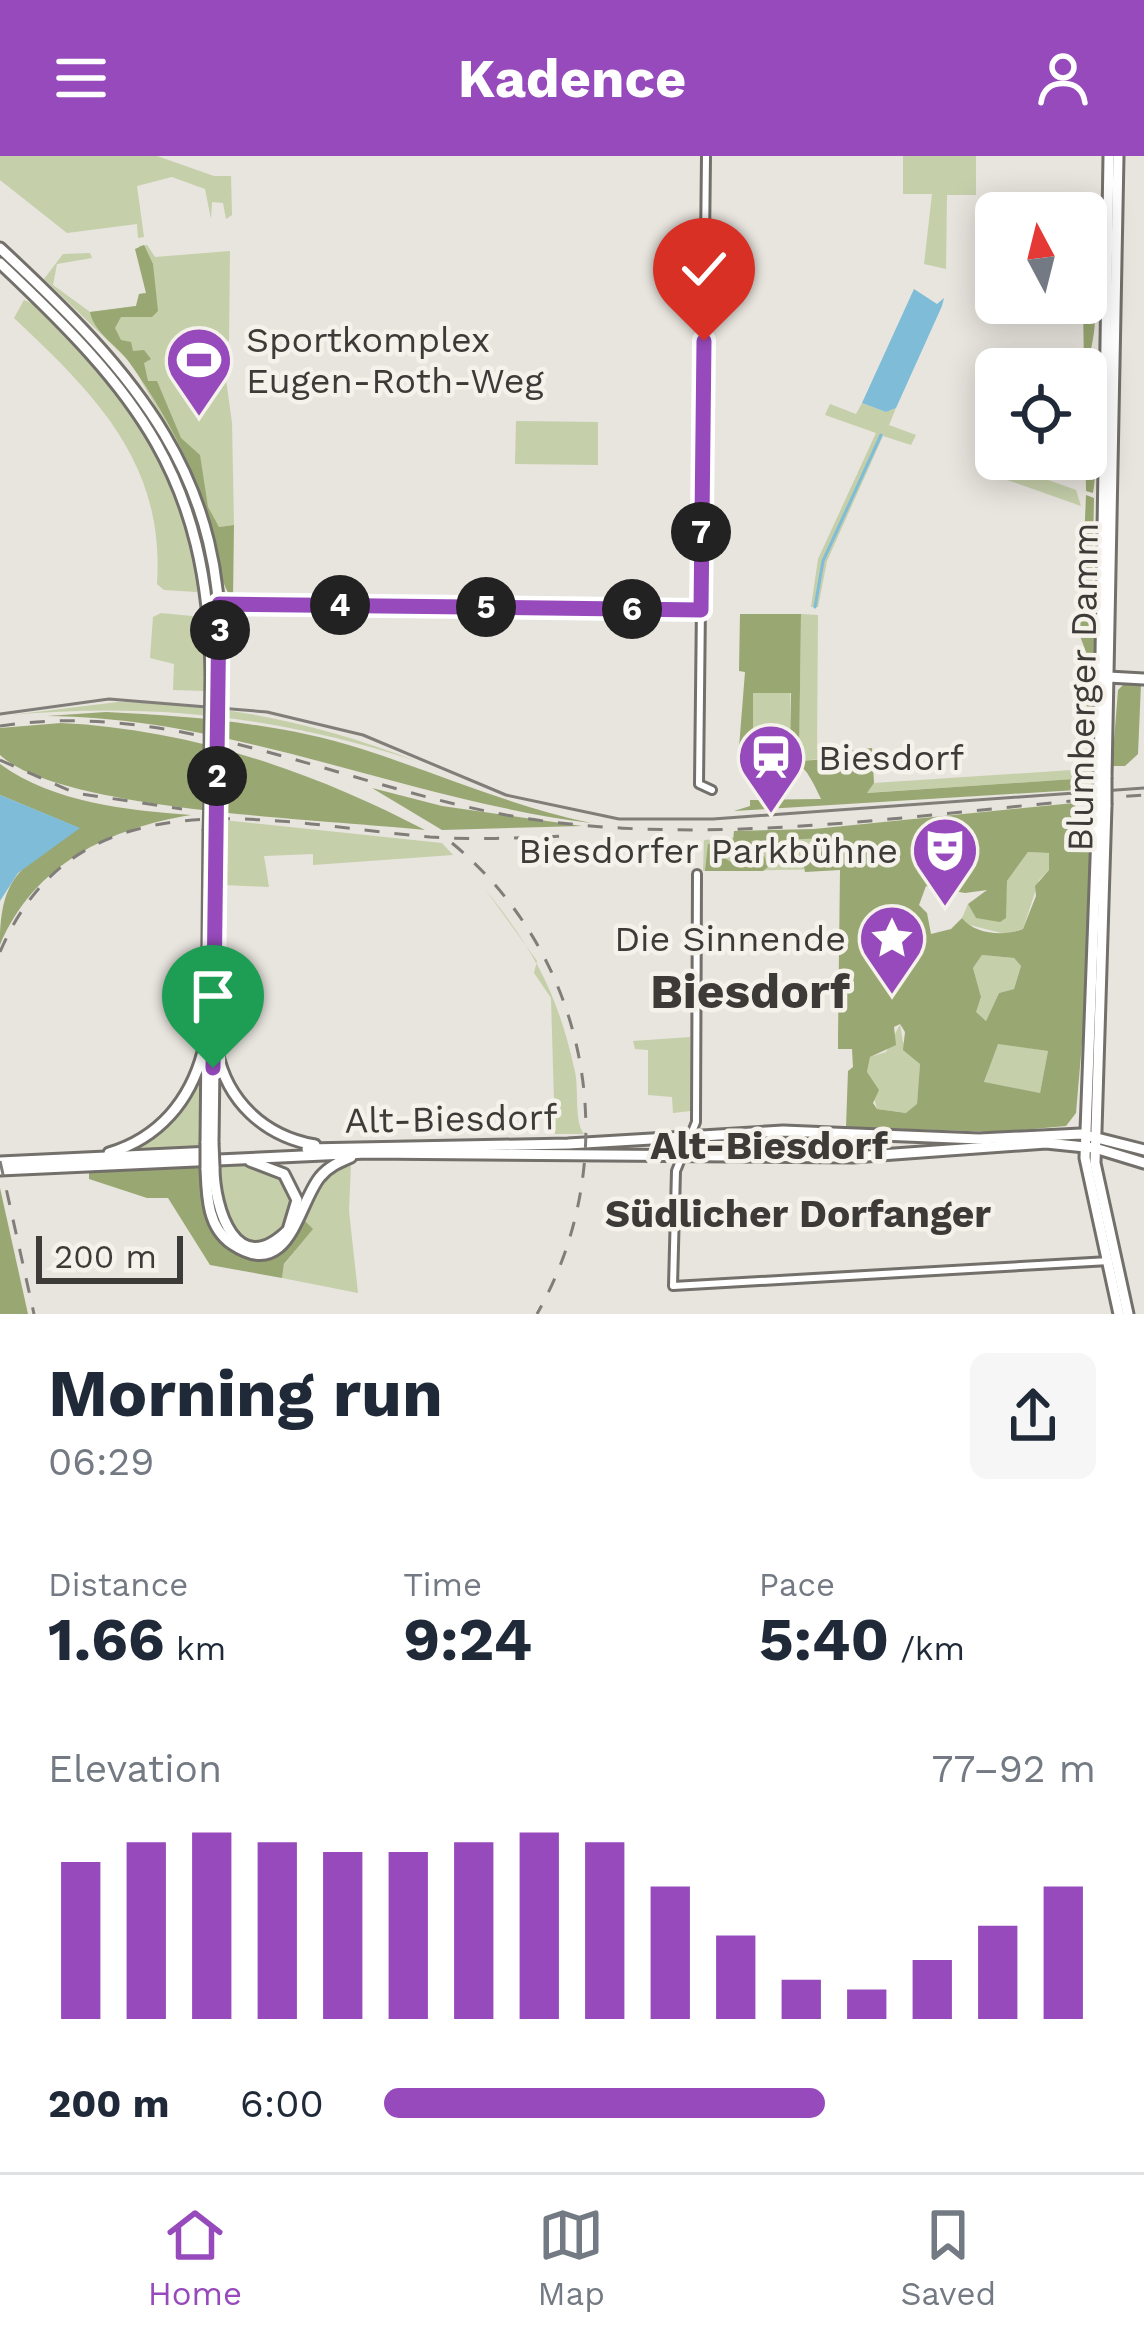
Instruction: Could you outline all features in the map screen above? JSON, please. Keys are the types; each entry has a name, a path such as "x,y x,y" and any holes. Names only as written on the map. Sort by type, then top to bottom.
{"main road":[{"name":"Blumberger Damm","path":"1091,1141 1102,1018 1113,156"},
{"path":"0,248 28,282"},
{"path":"0,263 115,360 165,432 197,502 215,603 209,1146 217,1228 239,1248 259,1251 292,1235 315,1184 329,1168 367,1154"},
{"path":"1107,677 1144,679"},
{"name":"Blumberger Damm","path":"1091,1141 1102,806"},
{"path":"1093,993 1102,1018"},
{"path":"211,1025 223,1075 242,1106 276,1132 332,1148"},
{"path":"91,1158 143,1139 172,1114 195,1077 211,1025"},
{"name":"Alt-Biesdorf","path":"0,1166 209,1146 568,1144 783,1131 1091,1141 1144,1150"},
{"path":"1091,1141 1124,1314"},
{"name":"Alt-Biesdorf","path":"0,1166 367,1154 679,1160 956,1154 1091,1141 1144,1162"},
{"path":"210,1168 215,1206 226,1229 251,1244 280,1238 296,1212 289,1179 262,1163 229,1158"}],"street":[{"path":"706,156 699,784 712,790"},
{"path":"215,603 701,610"},
{"path":"698,874 693,1134 679,1160 673,1286 1111,1261"}],"green space":[{"path":"0,156 157,156 214,176 231,176 232,215 226,219 223,203 212,202 211,219 205,189 172,177 137,186 144,237 138,238 137,224 67,233 0,180"},
{"path":"903,156 976,156 975,195 947,195 946,269 924,264 932,194 903,194"},
{"path":"144,245 153,264 158,311 152,317 121,317 115,328 121,340 131,342 133,351 144,350 151,359 144,363 148,381 157,381 181,438 200,455 208,507 219,527 234,525 233,599 221,576 180,447 145,385 96,326 90,312 136,306 139,294 146,293 135,249"},
{"path":"147,245 155,257 230,251 229,341 221,343 232,423 234,525 212,528 196,477 131,363 44,279 63,254 90,253 92,258 57,264 53,285 90,312 136,306 139,294 146,293 139,246"},
{"path":"24,300 51,317 81,346 140,428 185,520 196,560 197,592 164,590 157,584 157,541 137,468 98,405 14,318"},
{"path":"1083,324 1094,324 1091,348 1084,348"},
{"path":"862,403 886,412 896,408 889,425 916,435 911,445 883,436 827,561 818,607 811,607 818,559 876,433 825,415 830,404 856,414"},
{"path":"516,421 598,422 598,465 515,464"},
{"path":"1007,480 1048,480 1076,490 1081,506"},
{"path":"1086,480 1094,480 1093,493 1086,491"},
{"path":"1086,495 1094,498 1092,603 1098,622 1094,773 1087,769 1086,652 1080,636"},
{"path":"161,613 202,617 206,691 173,690 174,664 150,658 153,617"},
{"path":"740,614 801,614 799,761 844,758 847,751 872,748 874,783 867,793 1074,779 1093,789 734,811 750,806 750,800 821,799 806,772 792,761 738,760 745,672 739,671","holes":["753,693 791,693 790,756 753,756"]},
{"path":"801,614 818,615 817,749 844,748 842,757 799,761"},
{"path":"1124,684 1141,684 1138,754 1125,766 1112,766 1118,690"},
{"path":"753,693 790,693 791,757 753,756"},
{"path":"118,702 195,706 270,718 416,761 316,733 216,717 115,711 11,715"},
{"path":"106,712 299,733 591,823 454,797 184,730 47,716"},
{"path":"61,723 156,734 249,757 338,789 425,830 136,801 32,774 0,755 0,728"},
{"path":"0,764 67,796 191,815 132,829 78,854 33,892 0,945 4,902 18,874 79,828 0,795"},
{"path":"1087,769 1094,773 1093,787 1074,779 865,793 874,783"},
{"path":"372,788 442,806 582,826 442,830"},
{"path":"1074,803 1078,812 1093,813 1089,962 1076,1113 1066,1126 998,1132 846,1127 848,1071 853,1067 852,1049 838,1049 840,870 805,872 804,866 828,846 839,844 840,837 785,840 768,853 758,840 751,841 756,850 722,849 723,857 736,865 757,863 757,857 764,856 768,867 763,871 705,871 708,844 733,841 734,831 814,829","holes":["1028,852 1049,853 1049,870 1035,886 1036,896 1023,929 990,933 962,918 951,929 931,934 927,913 919,905 926,886 965,893 987,890 968,904 976,918 1000,922 1006,918 1007,881","982,955 1014,958 1021,966 1014,989 999,993 986,1021 976,1012 981,997 973,968","900,1024 905,1032 903,1050 920,1064 917,1104 906,1113 877,1109 873,1103 879,1090 867,1072 870,1057 896,1045 894,1027","998,1044 1048,1051 1040,1093 984,1082"]},
{"path":"223,820 442,843 453,855 313,865 313,854 264,856 269,887 223,885"},
{"path":"840,829 840,869 703,871 704,840"},
{"path":"1028,852 1049,853 1049,870 1039,880 1023,929 1005,934 966,924 962,918 968,904 976,918 1005,918 1007,881"},
{"path":"982,955 1014,958 1021,966 1014,989 999,993 986,1021 975,1012 981,998 973,968"},
{"path":"536,963 552,996 568,1044 584,1134 555,1134 551,998 534,973"},
{"path":"900,1024 903,1042 920,1064 917,1105 907,1113 877,1109 867,1072 870,1057 886,1052"},
{"path":"690,1037 690,1111 673,1113 672,1097 648,1095 648,1050 635,1049 633,1041"},
{"path":"997,1043 1048,1051 1040,1093 984,1083"},
{"path":"204,1064 201,1147 131,1151 152,1136"},
{"path":"351,1162 349,1211 358,1293 282,1278 284,1265 312,1229 305,1221 320,1186"},
{"path":"218,1165 248,1165 282,1177 293,1197 286,1229 262,1241 237,1234 224,1216"},
{"path":"200,1166 205,1211 216,1234 280,1250 305,1221 313,1229 284,1264 282,1278 210,1265 168,1198 147,1198 89,1179 89,1172"},
{"path":"0,1188 28,1314 0,1314"}],"water":[{"path":"914,289 937,304 944,298 896,408 886,412 862,403"},
{"path":"0,795 80,828 18,873 0,901"}],"waterway":[{"path":"815,607 823,561 881,435"}],"tram line":[{"path":"0,714 109,699 267,712 363,735 506,795 619,819 713,819 1144,788"}],"railway":[{"path":"0,726 70,721 138,725 206,737 476,809 619,828 769,828 1144,795"},
{"path":"0,760 75,793 182,809"},
{"path":"0,952 35,894 78,855 129,831 186,821 246,819 430,837 567,836"},
{"path":"452,843 499,890 536,943 563,1001 580,1063 586,1126 581,1190 565,1253 537,1314"},
{"path":"0,1161 34,1314"}],"place":[{"name":"Sportkomplex Eugen-Roth-Weg","path":"199,419"},
{"name":"Biesdorf","path":"771,816"},
{"name":"Biesdorfer Parkbühne","path":"945,909"},
{"name":"Die Sinnende","path":"892,997"}],"district":[{"name":"Biesdorf","path":"750,991"},
{"name":"Alt-Biesdorf","path":"769,1145"},
{"name":"Südlicher Dorfanger","path":"798,1213"}],"route":[{"path":"213,1068 219,604 701,610 704,341"}]}
